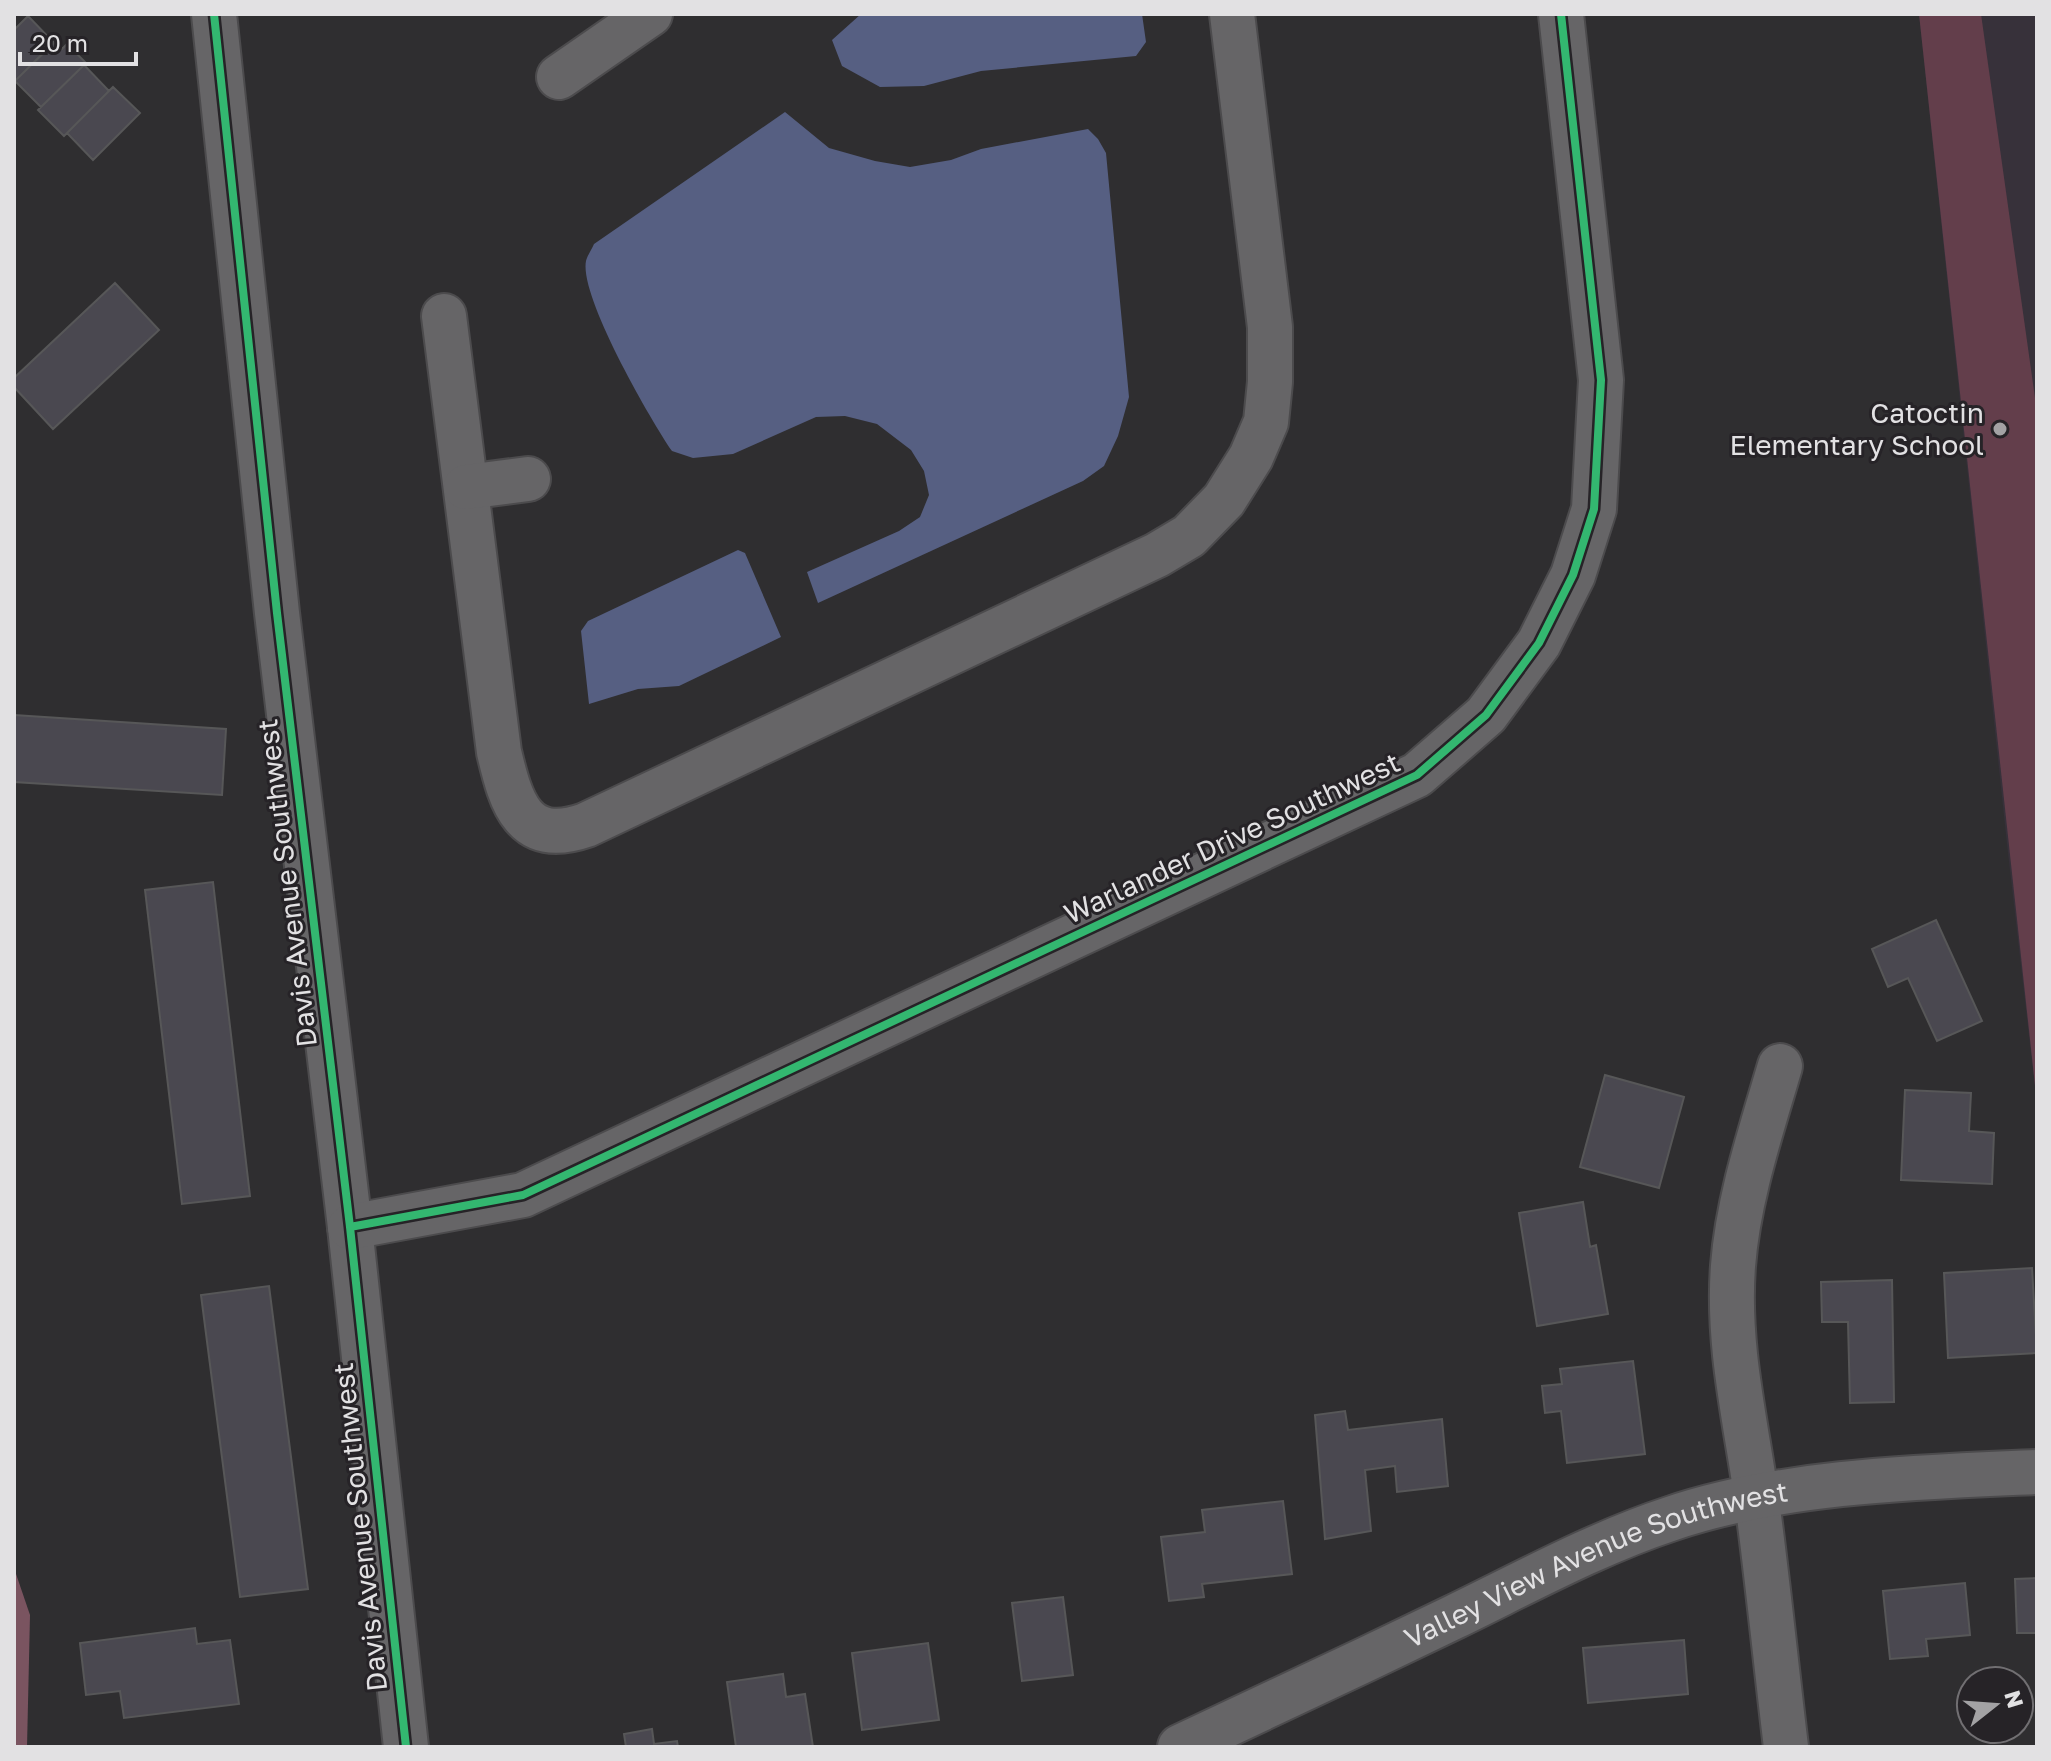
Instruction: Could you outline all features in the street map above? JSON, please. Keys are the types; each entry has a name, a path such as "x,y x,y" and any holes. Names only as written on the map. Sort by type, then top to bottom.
{"street":[{"name":"Davis Avenue Southwest","path":"214,14 277,613 350,1227 406,1747"},
{"path":"444,316 499,752 509,794 521,816 542,830 565,833 1087,590 1189,536 1224,500 1251,457 1266,422 1270,382 1270,327 1232,14"},
{"name":"Warlander Drive Southwest","path":"350,1227 523,1195 1417,775 1486,715 1539,643 1573,575 1594,509 1601,380 1561,14"},
{"path":"559,77 629,21"},
{"path":"466,487 528,479"},
{"path":"1780,1066 1745,1192 1733,1266 1733,1342 1756,1497 1786,1747"},
{"name":"Valley View Avenue Southwest","path":"1180,1747 1556,1567 1671,1518 1756,1497 1927,1477 2037,1472"}],"shaded area":[{"name":"Catoctin Elementary School","path":"1919,14 2037,14 2037,1105 2007,844"},
{"name":"Catoctin Elementary School","path":"1919,14 1981,14 2037,412 2037,1104"},
{"path":"14,1568 30,1615 27,1747 14,1747"}],"water":[{"path":"861,14 1142,14 1146,42 1136,56 981,71 924,86 880,87 842,66 832,40"},
{"path":"785,112 829,148 910,167 951,160 981,149 1088,129 1106,153 1129,397 1118,436 1104,466 1083,481 818,603 807,572 899,531 920,517 929,495 924,471 911,450 877,424 845,416 816,417 733,454 693,458 672,451 618,357 593,301 587,278 586,261 594,244"},
{"path":"738,550 745,553 781,637 679,686 638,689 589,704 581,631 588,621"}],"building":[{"path":"28,16 54,43 14,82 14,30"},
{"path":"55,41 62,49 67,44 86,63 41,107 15,81"},
{"path":"84,65 109,91 64,136 38,110"},
{"path":"113,87 140,113 93,160 67,133"},
{"path":"115,283 159,330 53,429 14,387 14,378"},
{"path":"14,715 226,729 222,795 14,782"},
{"path":"213,882 250,1196 182,1204 145,890"},
{"path":"1936,920 1982,1021 1937,1041 1908,978 1888,987 1872,949"},
{"path":"1605,1075 1684,1097 1659,1188 1580,1167"},
{"path":"1905,1090 1971,1093 1969,1131 1994,1133 1992,1184 1901,1180"},
{"path":"1583,1202 1590,1247 1596,1245 1608,1314 1537,1326 1519,1213"},
{"path":"2032,1268 2037,1353 1948,1358 1944,1273"},
{"path":"1892,1280 1894,1402 1850,1403 1848,1322 1822,1322 1821,1282"},
{"path":"269,1286 308,1589 240,1597 201,1295"},
{"path":"1633,1361 1645,1454 1567,1463 1561,1411 1545,1413 1542,1386 1562,1384 1560,1369"},
{"path":"1345,1411 1348,1430 1442,1419 1448,1486 1397,1492 1395,1466 1365,1470 1371,1531 1325,1539 1315,1415"},
{"path":"1283,1501 1292,1574 1202,1584 1204,1597 1169,1601 1161,1537 1205,1532 1202,1510"},
{"path":"2037,1578 2037,1633 2017,1633 2015,1579"},
{"path":"1965,1583 1970,1635 1926,1639 1928,1656 1890,1659 1883,1591"},
{"path":"1063,1597 1073,1675 1022,1681 1012,1603"},
{"path":"195,1628 197,1644 230,1640 239,1704 124,1718 120,1691 86,1695 80,1643"},
{"path":"1684,1640 1688,1694 1588,1703 1583,1648"},
{"path":"928,1643 939,1720 862,1730 852,1653"},
{"path":"783,1674 786,1697 805,1694 813,1747 736,1747 727,1682"},
{"path":"652,1729 654,1744 677,1741 678,1747 626,1747 624,1734"}],"cycle path":[{"path":"214,14 277,613 350,1227 406,1747"},
{"path":"350,1227 523,1195 1417,775 1486,715 1539,643 1573,575 1594,509 1601,380 1561,14"}],"place":[{"name":"Catoctin Elementary School","path":"2000,429"}]}
